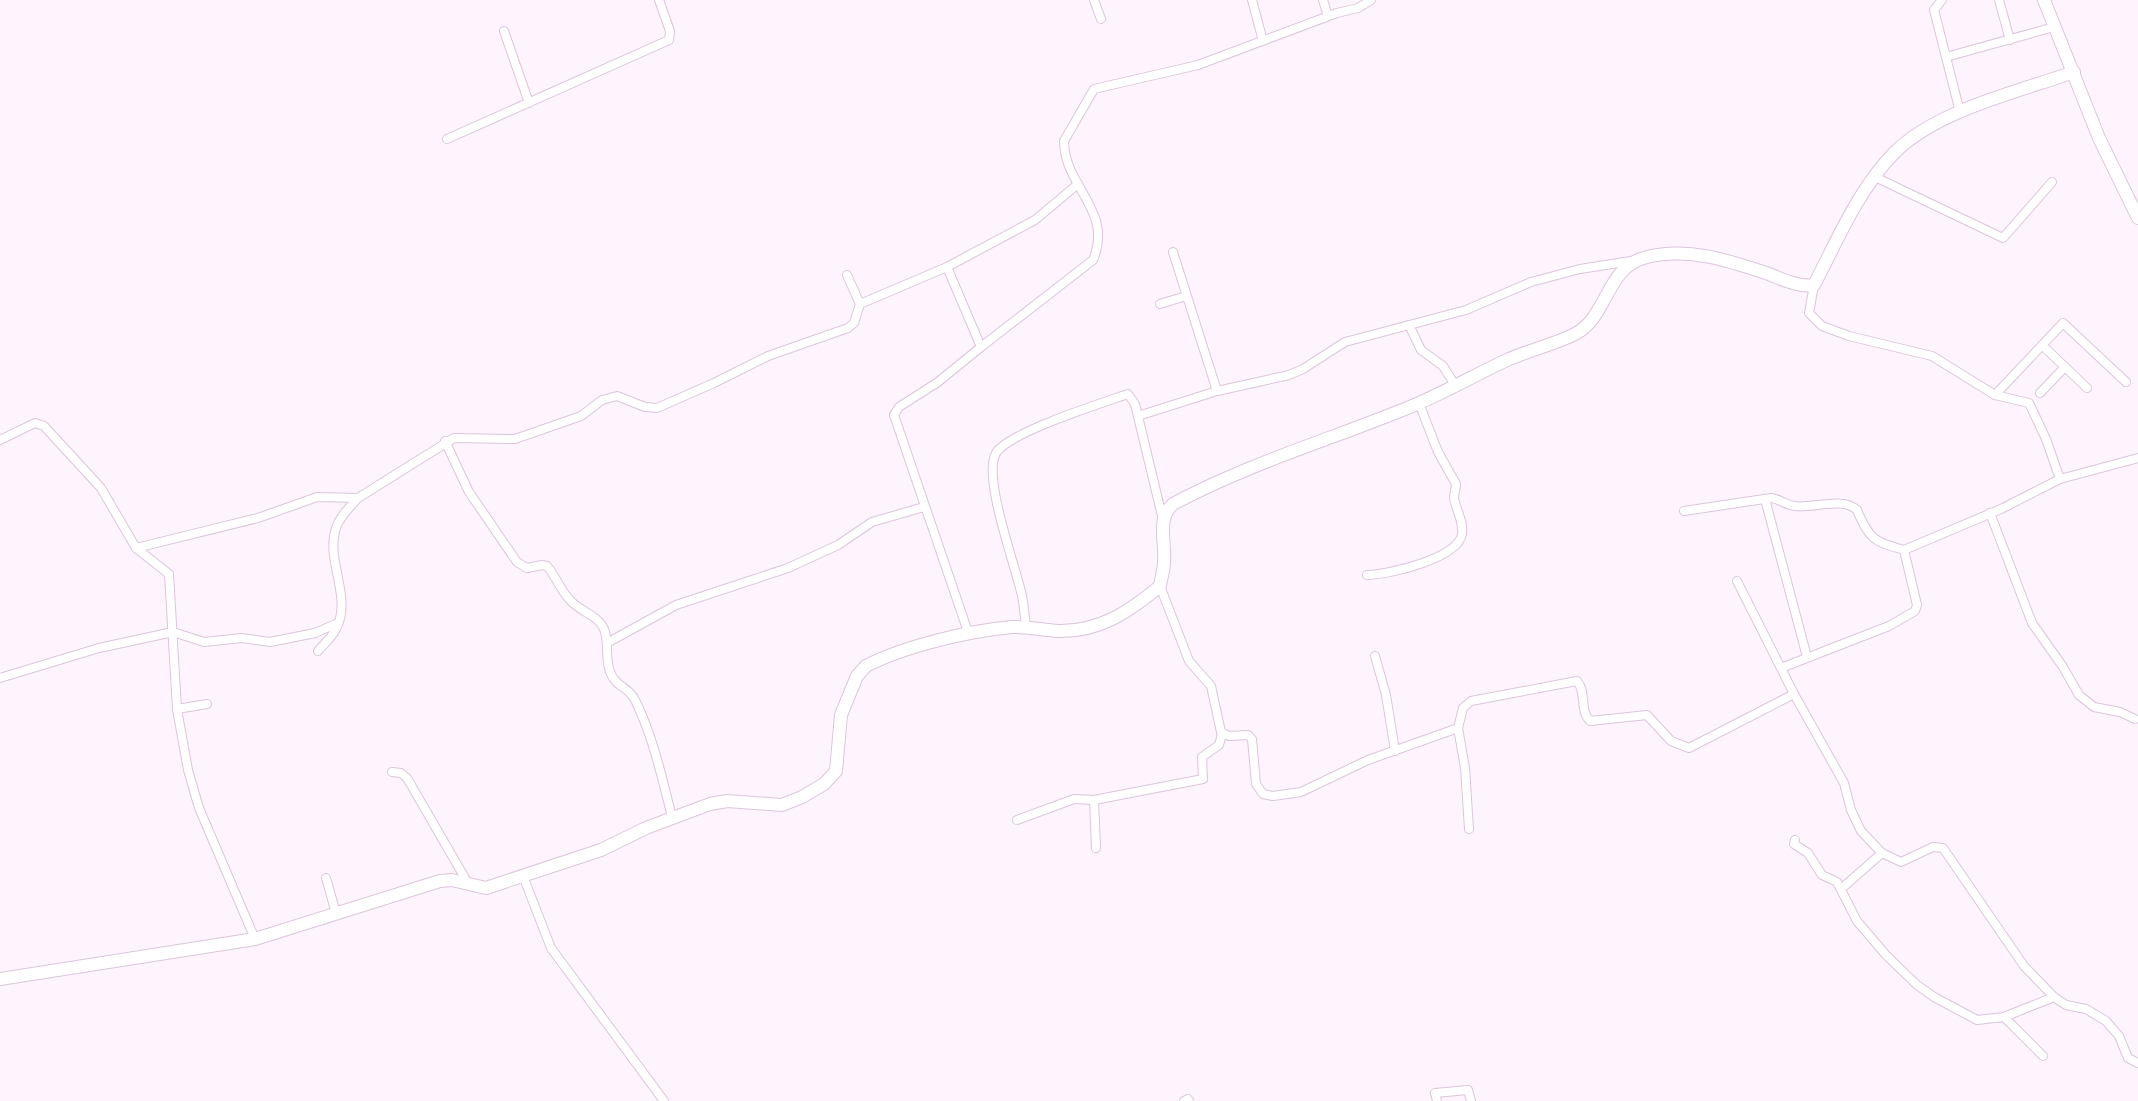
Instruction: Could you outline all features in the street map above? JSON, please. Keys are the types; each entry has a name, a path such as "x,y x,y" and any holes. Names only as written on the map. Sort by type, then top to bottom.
{"street":[{"path":"447,139 669,40 670,31 660,0"},
{"path":"1094,0 1101,19"},
{"path":"1251,0 1263,41"},
{"path":"1323,0 1328,16"},
{"path":"969,635 894,415 899,407 938,382 1093,260 1100,235 1097,222 1064,151 1064,141 1094,89 1198,65 1328,16 1358,8 1371,0"},
{"path":"1942,0 1934,10 1960,112"},
{"path":"1999,0 2010,40"},
{"path":"2044,0 2114,172 2138,218"},
{"path":"1946,57 2054,27"},
{"path":"504,31 530,103"},
{"path":"2060,479 2032,405 2026,401 1995,395 1932,356 1849,336 1822,326 1809,313 1814,285 1848,220 1875,177 1899,149 1933,125 1960,112 2073,72"},
{"path":"1875,177 2003,238 2052,182"},
{"path":"860,304 947,267 1035,220 1078,184"},
{"path":"1173,252 1217,392"},
{"path":"1138,416 1217,392 1289,375 1303,369 1345,342 1467,310 1545,278 1580,269 1652,256 1691,254 1740,265 1788,281 1814,285"},
{"path":"1163,522 1171,506 1208,487 1419,403 1580,331 1594,315 1615,280 1631,261"},
{"path":"947,267 981,347"},
{"path":"318,651 338,623 342,594 335,534 340,519 358,498 385,479 421,461 445,441 461,437 488,441 515,439 581,416 602,400 617,396 645,407 657,408 768,356 848,328 854,324 860,304 847,275"},
{"path":"1160,304 1186,296"},
{"path":"1995,395 2063,323 2126,382"},
{"path":"1409,325 1420,350 1443,366 1455,385"},
{"path":"2042,345 2086,388"},
{"path":"2040,393 2065,367"},
{"path":"1017,820 1074,800 1094,800 1203,779 1202,757 1219,745 1222,734 1211,686 1189,661 1160,586 1165,560 1163,522 1135,404 1128,394 1054,420 1005,445 995,454 995,492 1022,594 1026,627"},
{"path":"1367,575 1415,565 1435,558 1458,544 1461,537 1454,496 1456,484 1438,452 1419,403"},
{"path":"0,440 35,423 41,424 101,488 136,548 169,574 177,709 188,770 199,808 255,939"},
{"path":"445,441 470,492 517,562 524,568 542,565 548,568 570,600 599,621 607,643 611,675 616,682 628,688 636,702 672,817"},
{"path":"1684,511 1765,499 1778,499 1793,506 1852,506 1872,539 1904,550 1990,513 2060,479 2138,458"},
{"path":"136,548 249,521 317,497 358,498"},
{"path":"1765,499 1807,657"},
{"path":"607,643 676,605 788,568 838,545 872,522 924,507"},
{"path":"1990,513 2032,623 2063,667 2079,695 2094,707 2120,712 2135,719"},
{"path":"1781,668 1889,626 1915,611 1917,604 1904,550"},
{"path":"1737,581 1794,694 1844,783 1858,826 1869,842 1882,854 1893,860 1904,862 1930,847 1943,848 2024,966 2054,997 2066,1005 2086,1010 2106,1022 2119,1036 2132,1061"},
{"path":"0,979 255,939 440,881 452,880 469,886 486,888 601,850 672,817 719,801 782,805 802,797 829,780 837,768 841,715 862,669 899,653 1005,628 1026,627 1054,631 1087,630 1118,616 1160,586"},
{"path":"0,678 99,648 173,632 204,642 242,638 270,642 315,633 338,623"},
{"path":"1375,657 1386,695 1395,752"},
{"path":"1469,828 1465,768 1458,728 1463,708 1472,701 1577,681 1582,687 1584,712 1590,721 1647,715 1671,741 1689,748 1794,694"},
{"path":"177,709 207,704"},
{"path":"1222,734 1251,737 1256,784 1263,794 1273,796 1301,792 1348,768 1458,728"},
{"path":"392,772 401,772 407,778 469,886"},
{"path":"1094,800 1096,848"},
{"path":"1795,840 1794,844 1808,853 1822,875 1834,879 1857,921 1917,985 1977,1020 2004,1017 2054,997"},
{"path":"1841,889 1882,854"},
{"path":"523,876 550,948 663,1101"},
{"path":"326,878 336,913"},
{"path":"2004,1017 2043,1056"},
{"path":"1437,1101 1435,1093 1468,1090 1471,1101"}]}
